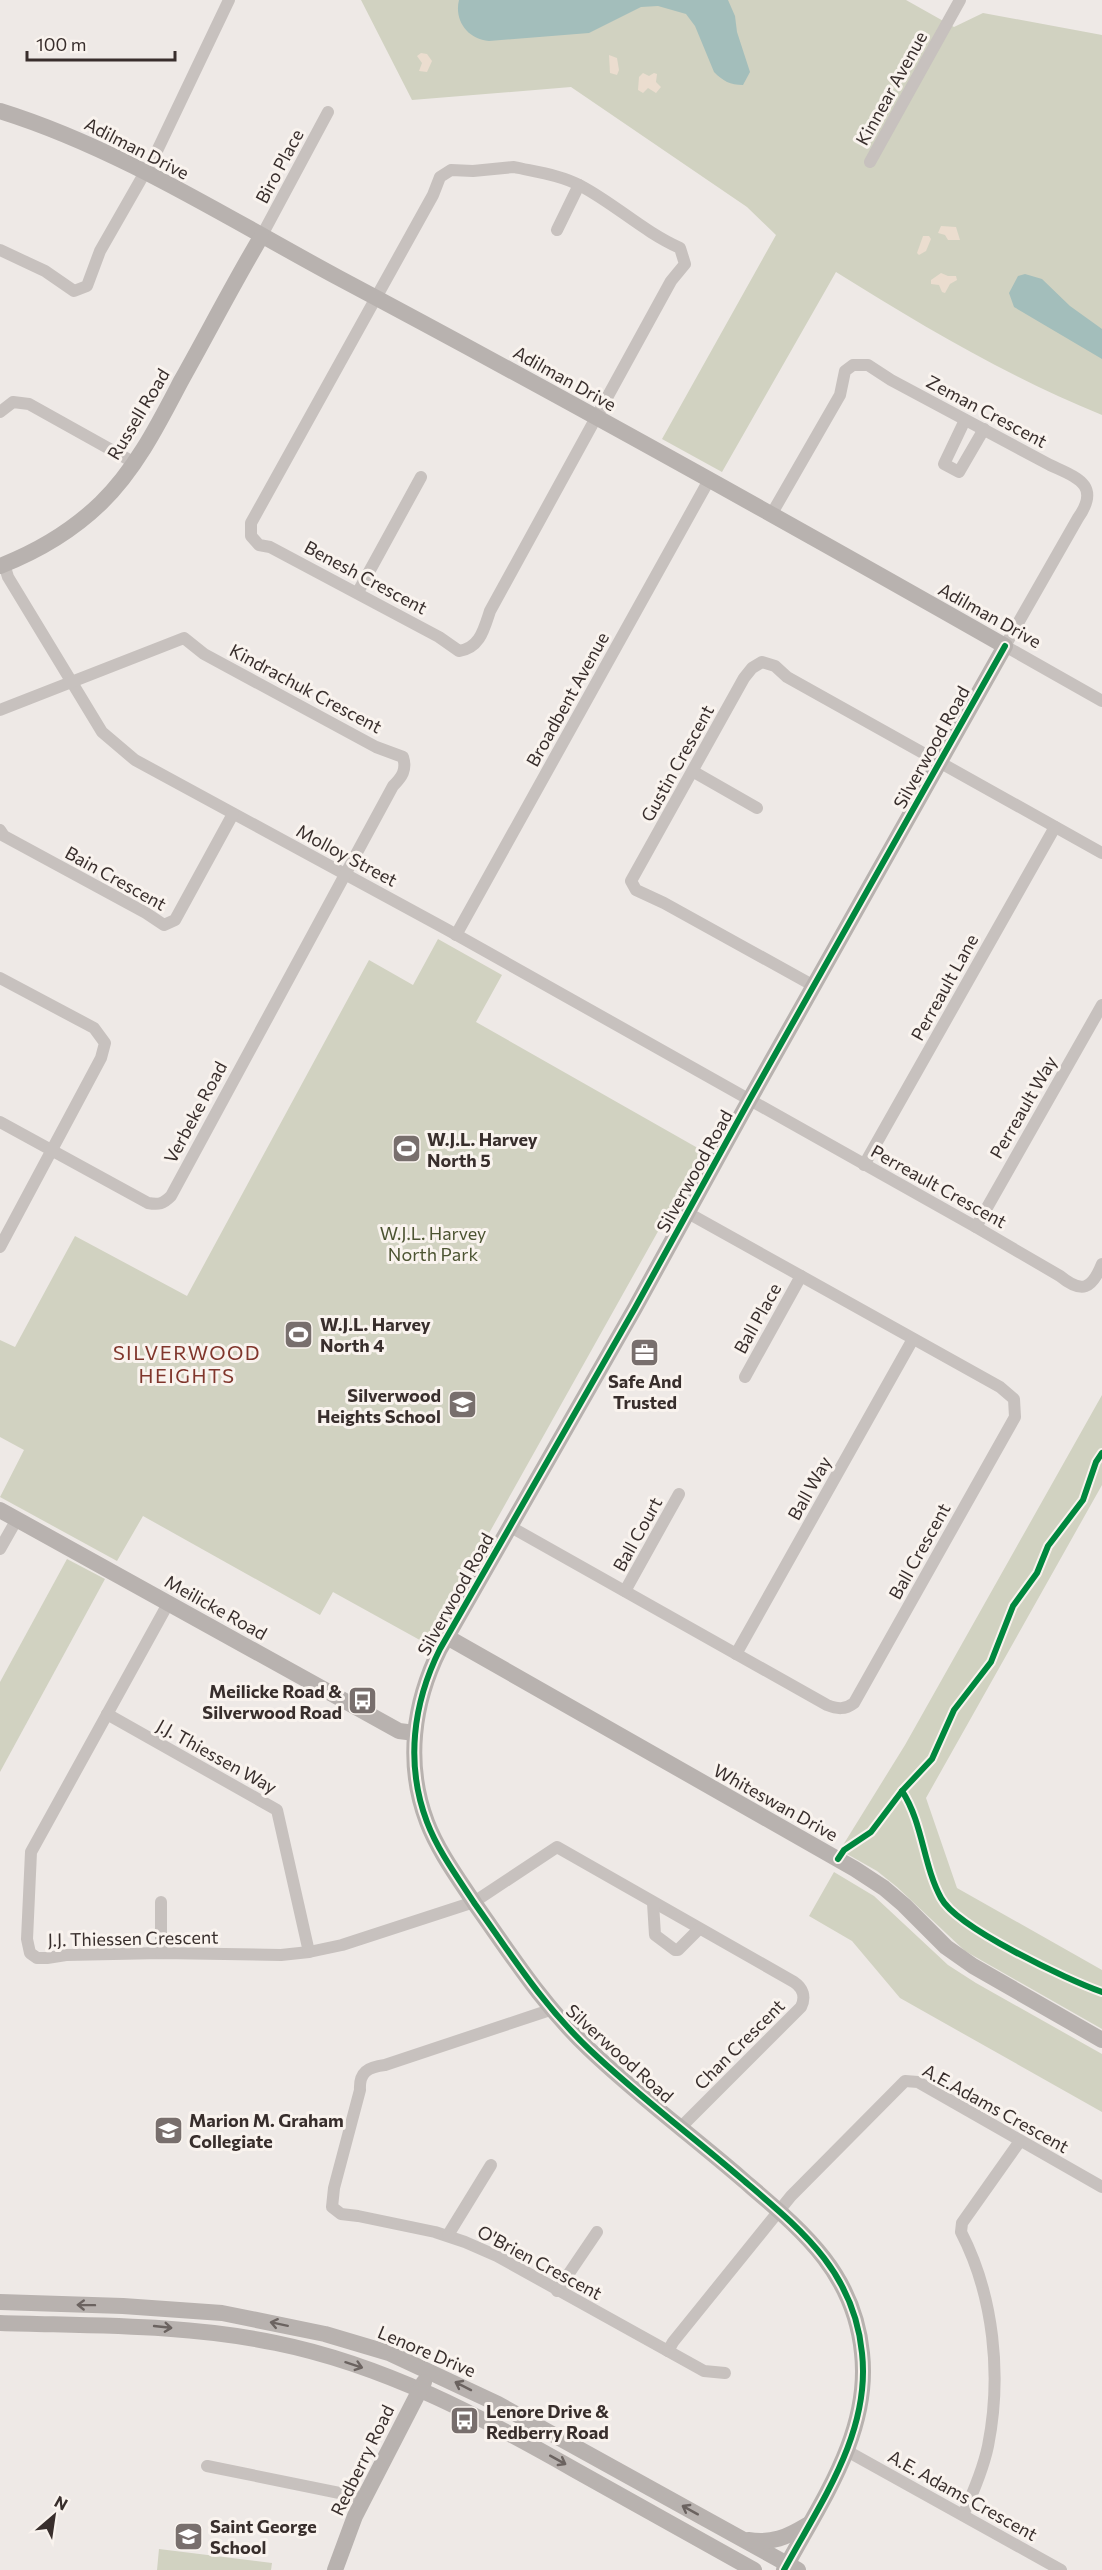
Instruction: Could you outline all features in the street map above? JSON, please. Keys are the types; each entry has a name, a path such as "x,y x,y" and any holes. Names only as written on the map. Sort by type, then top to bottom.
{"street":[{"path":"0,250 45,271 74,291 87,286 100,251 143,172 156,153 230,0"},
{"name":"Kinnear Avenue","path":"870,162 960,0"},
{"name":"Adilman Drive","path":"0,111 76,139 143,172 596,417 1102,701"},
{"name":"Biro Place","path":"261,237 328,112"},
{"name":"Benesh Crescent","path":"514,167 552,175 579,185 661,239 680,248 685,264 671,281 490,611 478,641 469,650 459,651 439,637 358,592 270,547 259,545 251,536 251,523 377,298 434,195 440,177 451,170 473,171 514,167"},
{"path":"557,230 579,185"},
{"name":"Russell Road","path":"2,565 40,547 75,524 101,503 152,437 261,237"},
{"name":"Zeman Crescent","path":"771,515 840,394 845,371 853,365 868,365 891,380 1058,469 1085,478 1094,489 1095,496 1090,506 1078,518 1005,646"},
{"path":"0,412 13,402 29,404 133,462"},
{"path":"965,420 944,464 959,472 984,429"},
{"path":"358,592 421,477"},
{"name":"Broadbent Avenue","path":"456,935 709,480"},
{"name":"Molloy Street","path":"2,565 102,732 135,760 456,935 750,1100"},
{"name":"Kindrachuk Crescent","path":"72,682 184,638 204,654 376,747 403,757 405,764 403,775 393,786 345,875"},
{"name":"Silverwood Road","path":"790,2568 808,2524 847,2451 856,2423 863,2373 862,2354 853,2310 838,2277 825,2258 778,2210 590,2050 550,2010 450,1867 427,1823 419,1793 414,1748 415,1733 426,1677 447,1637 688,1213 1005,646"},
{"name":"Gustin Crescent","path":"814,986 664,903 636,890 632,881 744,678 752,668 762,662 775,666 787,676 940,763"},
{"path":"0,710 72,682"},
{"path":"940,763 1102,853"},
{"path":"694,772 757,808"},
{"name":"Bain Crescent","path":"0,830 4,836 165,925 175,920 233,814"},
{"name":"Perreault Lane","path":"864,1165 1055,827"},
{"name":"Verbeke Road","path":"0,1122 148,1203 158,1205 164,1202 171,1196 345,875"},
{"path":"0,978 94,1028 105,1043 101,1058 0,1247"},
{"name":"Perreault Way","path":"976,1227 1102,1005"},
{"name":"Perreault Crescent","path":"750,1100 976,1227 1060,1276 1071,1286 1090,1285 1097,1277 1102,1264"},
{"name":"Ball Crescent","path":"509,1526 827,1705 841,1709 848,1708 854,1703 1015,1417 1014,1399 1008,1393 688,1213"},
{"name":"Ball Place","path":"745,1377 801,1276"},
{"name":"Ball Way","path":"736,1654 913,1339"},
{"name":"Ball Court","path":"625,1591 679,1494"},
{"name":"Meilicke Road","path":"0,1510 399,1731 415,1733"},
{"path":"0,1549 17,1519"},
{"name":"J.J. Thiessen Crescent","path":"169,1602 31,1852 27,1945 33,1955 42,1958 66,1955 160,1953 281,1955 309,1952 342,1945 474,1902"},
{"name":"Whiteswan Drive","path":"447,1637 855,1869 891,1893 946,1947 973,1966 1102,2040"},
{"name":"J.J. Thiessen Way","path":"107,1714 277,1810 309,1952"},
{"name":"Chan Crescent","path":"474,1902 557,1847 798,1984 804,2000 797,2012 791,2015 681,2127"},
{"path":"160,1902 160,1953"},
{"path":"653,1903 655,1935 675,1950 678,1950 699,1929"},
{"name":"O'Brien Crescent","path":"550,2010 385,2065 374,2066 364,2072 360,2079 360,2090 334,2188 332,2207 341,2214 448,2235 497,2256 704,2371 725,2373"},
{"name":"A.E.Adams Crescent","path":"778,2210 905,2080 918,2082 1102,2187"},
{"path":"963,2515 978,2482 988,2446 994,2380 990,2320 983,2288 961,2232 962,2223 1020,2140"},
{"path":"448,2235 491,2165"},
{"path":"668,2351 778,2210"},
{"path":"557,2291 597,2232"},
{"name":"Lenore Drive","path":"0,2302 123,2306 222,2313 326,2334 389,2353 498,2404 741,2538 790,2568"},
{"path":"0,2323 153,2326 227,2334 320,2354 379,2373 478,2415 754,2570"},
{"name":"Redberry Road","path":"335,2570 344,2540 364,2498 431,2371"},
{"name":"A.E. Adams Crescent","path":"847,2451 1061,2570"},
{"path":"207,2466 364,2498"},
{"path":"741,2538 762,2542 785,2539 808,2524"}],"green space":[{"path":"361,0 906,0 954,27 983,13 1102,35 1102,415 999,367 836,272 722,472 662,439 776,235 747,207 571,87 412,100"},
{"name":"W.J.L. Harvey North Park","path":"438,939 502,975 476,1022 703,1151 427,1644 333,1592 320,1615 143,1516 117,1561 0,1497 24,1450 0,1437 0,1340 15,1347 75,1236 187,1296 369,960 413,985"},
{"path":"1102,1395 1102,1485 926,1798 957,1888 1102,1970 1102,2029 965,1951 897,1887 877,1871 840,1850 905,1745"},
{"path":"67,1559 105,1579 0,1772 0,1682"},
{"path":"834,1872 874,1896 948,1965 1102,2054 1102,2112 900,1998 852,1941 809,1916"},
{"path":"159,2549 272,2563 271,2570 157,2570"}],"sand":[{"path":"421,53 427,54 432,61 427,72 419,71 422,63 417,56"},
{"path":"609,55 617,58 619,70 617,75 610,73"},
{"path":"643,73 649,76 657,74 656,82 661,87 656,93 648,88 643,93 638,90 639,77"},
{"path":"941,226 956,227 960,240 948,240 945,235 938,233"},
{"path":"923,236 929,236 931,239 926,251 919,255 917,253"},
{"path":"941,273 956,276 957,280 950,284 945,293 939,285 931,284 931,280"}],"water":[{"path":"459,0 728,0 735,16 737,32 750,72 743,85 730,83 720,78 714,72 695,26 686,14 658,6 641,7 589,33 489,41 474,37 464,27 458,15"},
{"path":"1025,274 1042,279 1070,306 1102,329 1102,359 1014,307 1009,293 1018,276"}],"cycle path":[{"path":"784,2570 840,2466 859,2411 863,2383 862,2353 857,2324 848,2298 836,2275 803,2234 742,2179 607,2066 572,2032 528,1979 455,1874 432,1833 420,1800 416,1778 415,1734 423,1691 440,1649 635,1308 1005,646"},
{"path":"838,1859 844,1850 871,1832 902,1791 932,1759 954,1710 991,1662 1013,1606 1037,1573 1048,1546 1083,1500 1096,1462 1102,1453"},
{"path":"902,1791 919,1830 935,1885 941,1898 951,1910 968,1924 1015,1952 1102,1992"}],"place":[{"name":"W.J.L. Harvey North 5","path":"406,1149"},
{"name":"W.J.L. Harvey North 4","path":"299,1334"},
{"name":"Safe And Trusted","path":"645,1352"},
{"name":"Silverwood Heights School","path":"462,1405"},
{"name":"Meilicke Road & Silverwood Road","path":"363,1701"},
{"name":"Marion M. Graham Collegiate","path":"168,2130"},
{"name":"Lenore Drive & Redberry Road","path":"465,2421"},
{"name":"Saint George School","path":"189,2536"}],"district":[{"name":"SILVERWOOD HEIGHTS","path":"187,1364"}]}
